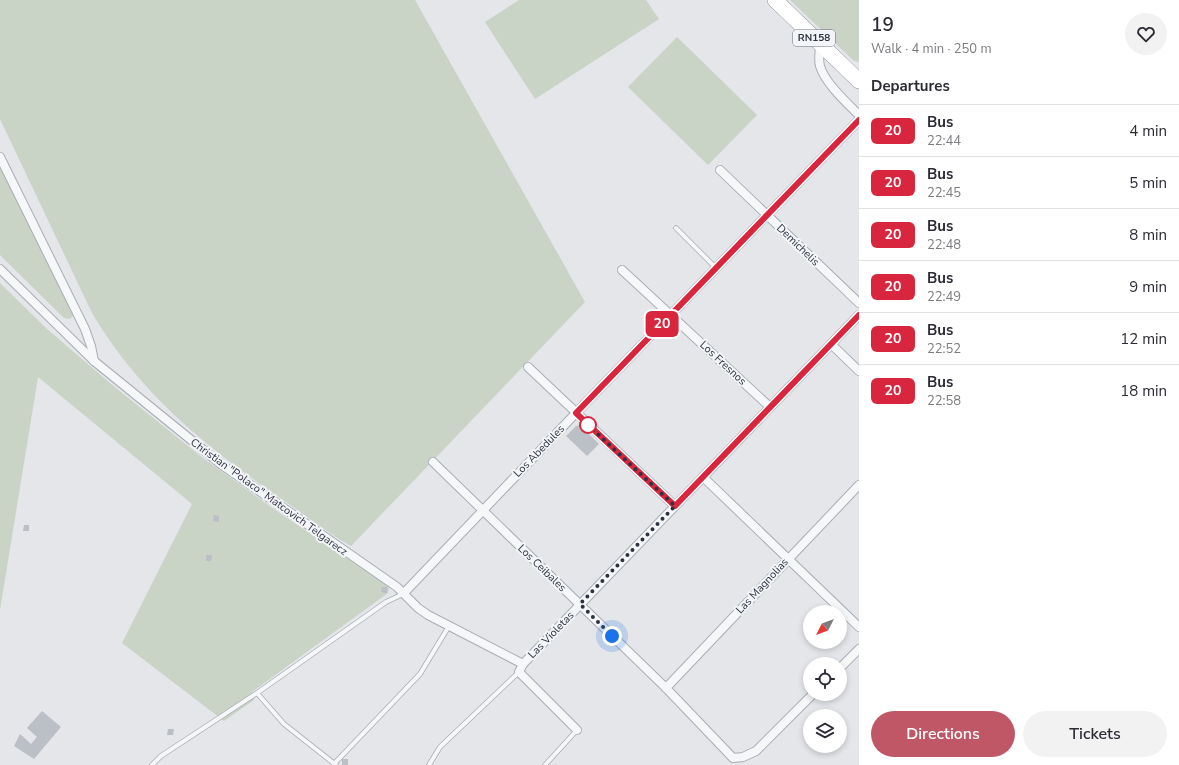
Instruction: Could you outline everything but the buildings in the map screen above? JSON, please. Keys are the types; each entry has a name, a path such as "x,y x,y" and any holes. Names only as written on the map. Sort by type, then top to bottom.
{"highway":[{"name":"RN158","path":"775,0 820,44 857,76"}],"street":[{"path":"820,44 820,67 844,101 859,115"},
{"name":"Los Abedules","path":"404,594 576,413 859,120"},
{"path":"0,157 85,329 94,361"},
{"name":"Demichelis","path":"720,170 859,303"},
{"name":"Christian \"Polaco\" Matcovich Telgarecz","path":"0,270 94,361 222,465 397,587 418,608 449,626 523,664"},
{"name":"Los Fresnos","path":"622,270 770,407"},
{"name":"Las Violetas","path":"520,672 523,664 859,315"},
{"path":"831,344 859,371"},
{"path":"528,367 675,506"},
{"name":"Los Ceibales","path":"433,462 666,688 735,758"},
{"path":"703,477 859,627"},
{"name":"Las Magnolias","path":"666,688 859,485"},
{"path":"847,661 858,651"},
{"path":"520,672 577,730"},
{"path":"728,765 735,758 743,758 756,751 806,701"}],"lane":[{"path":"676,228 716,268"},
{"path":"152,765 161,756 257,692 386,602 404,594"},
{"path":"257,692 284,724 336,765 420,674 449,626"},
{"name":"Las Violetas","path":"429,765 440,747 520,672"},
{"path":"545,765 577,730"}],"shaded area":[{"path":"0,0 415,0 585,302 351,546 324,529 252,478 200,438 153,393 131,369 92,313 0,119"},
{"path":"519,0 646,0 659,19 535,99 485,22"},
{"path":"790,0 859,0 859,62 854,61"},
{"path":"677,37 757,115 708,165 628,87"},
{"path":"0,162 73,313 73,316 70,319 64,318 0,255"},
{"path":"0,283 46,328 111,384 203,458 274,509 388,586 388,593 252,692 254,700 224,721 122,643 192,504 38,377 0,610"}],"bus line":[{"name":"20","path":"859,120 576,413 675,506 859,315"}],"route":[{"path":"588,425 675,506 580,604 612,636"}]}
